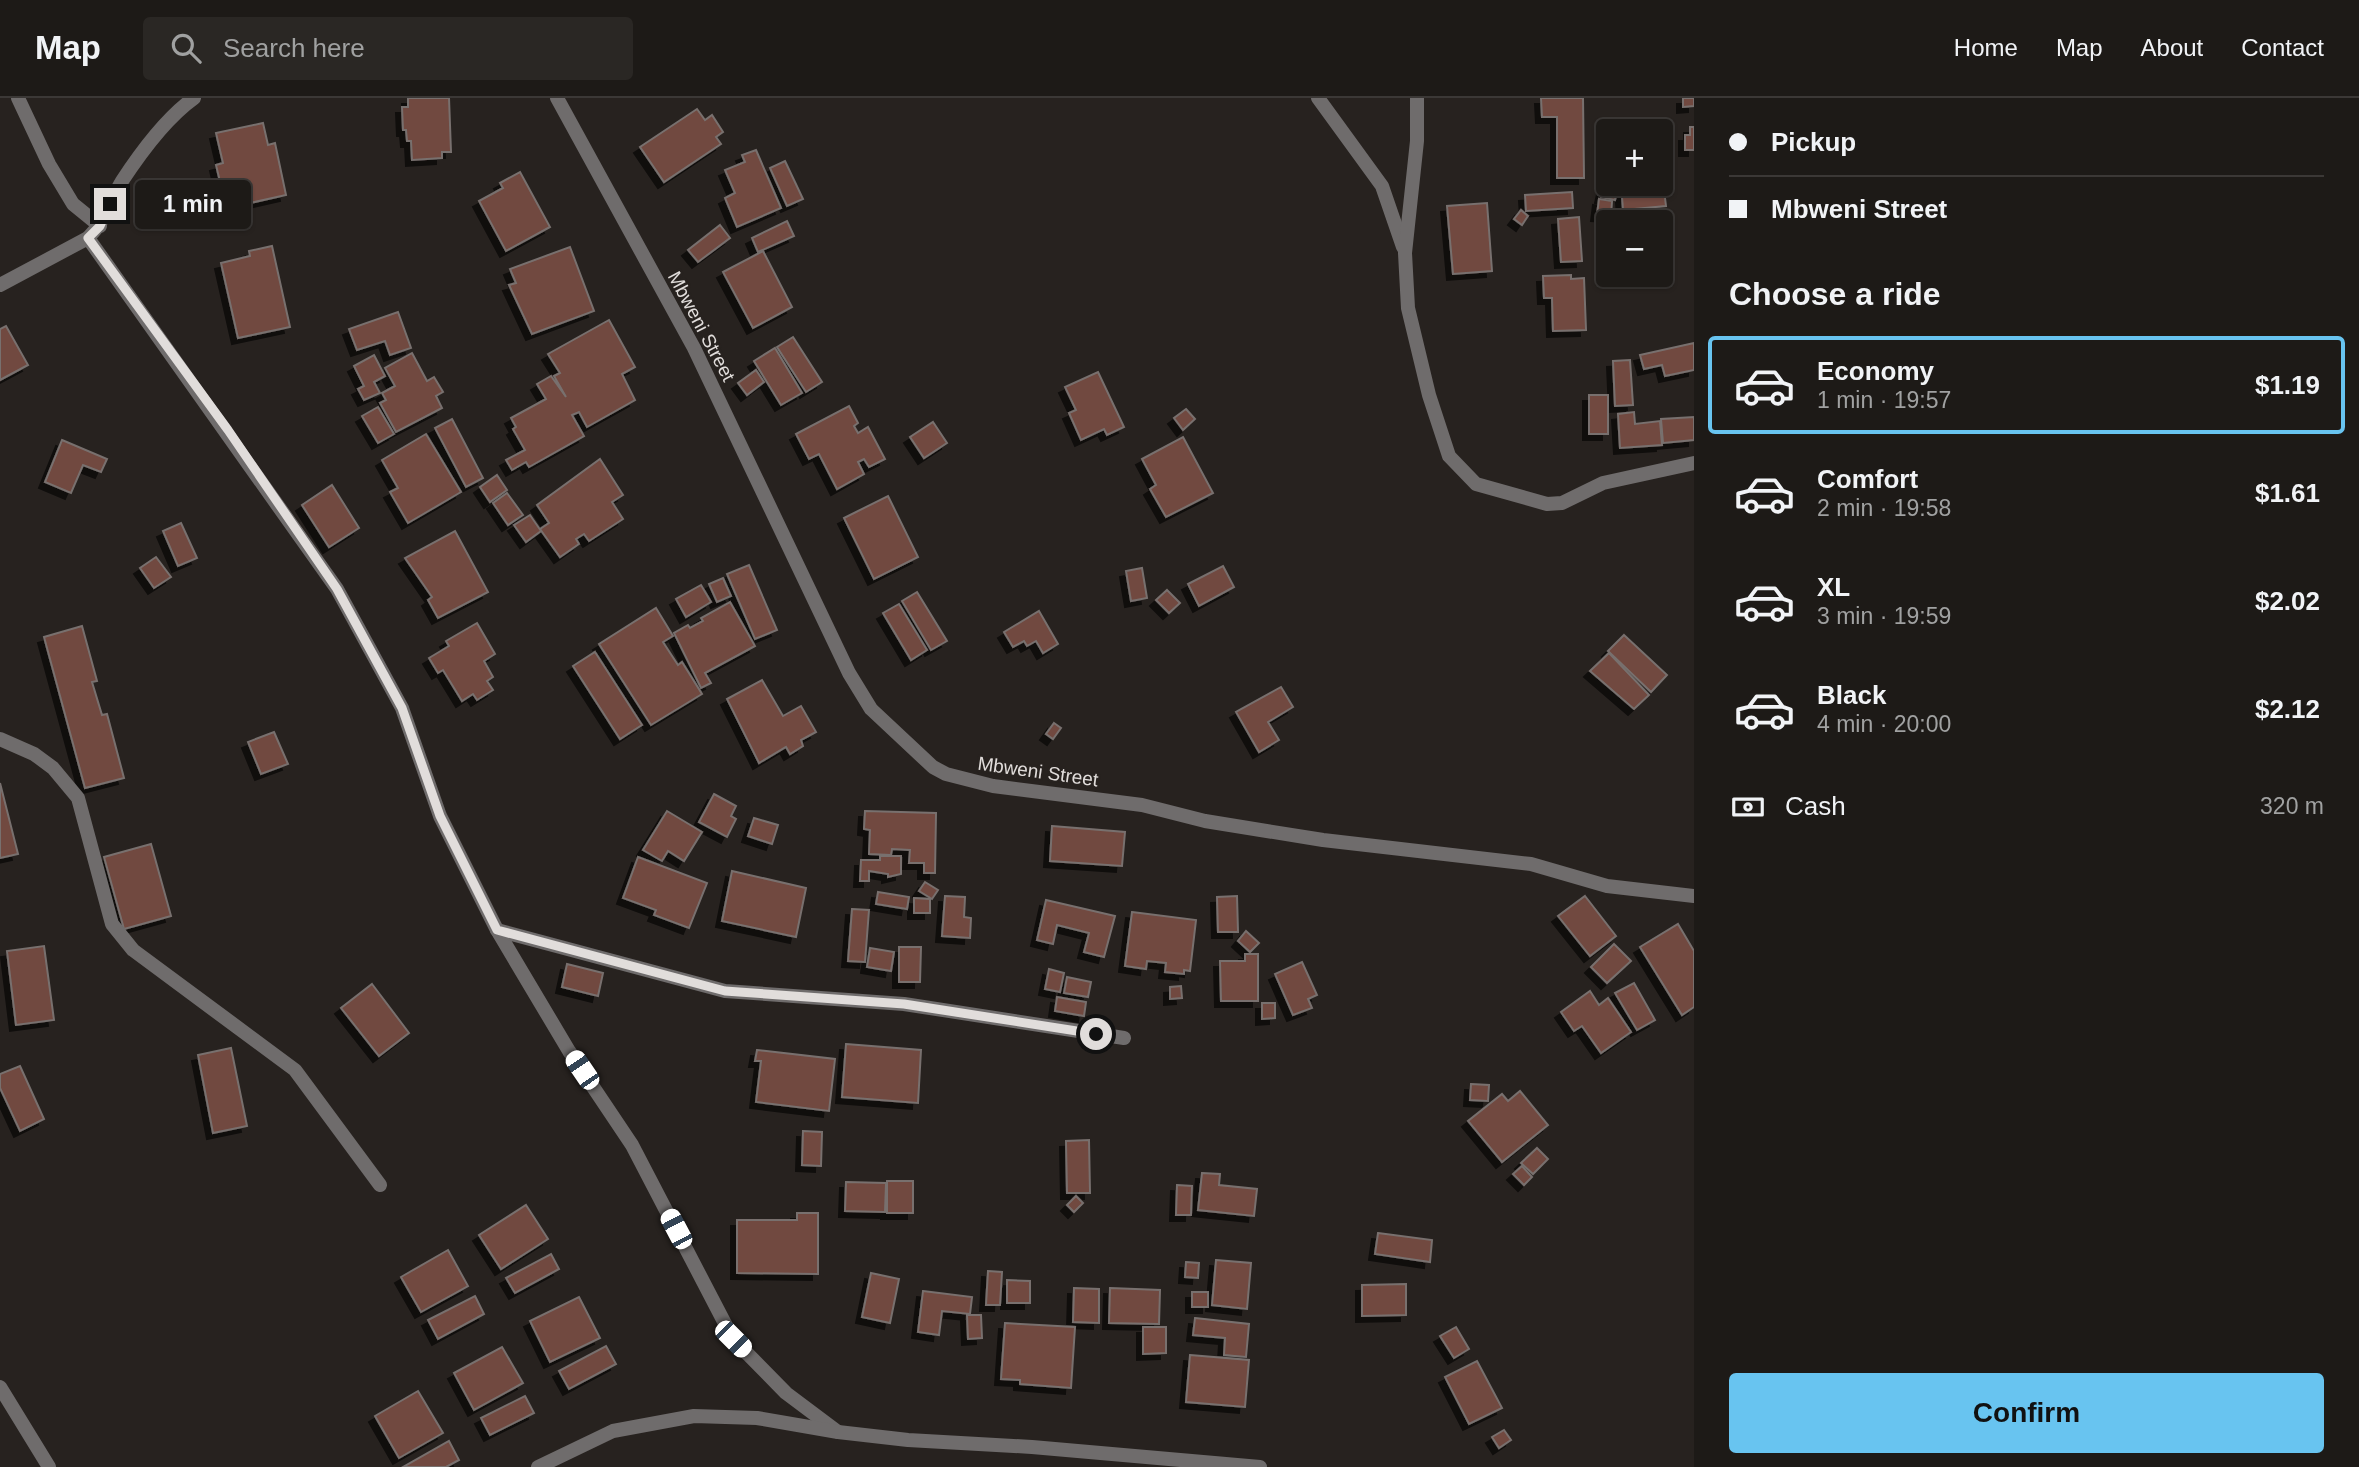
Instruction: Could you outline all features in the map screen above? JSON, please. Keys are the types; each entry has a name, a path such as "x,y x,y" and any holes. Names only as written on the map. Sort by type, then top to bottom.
{"street":[{"path":"18,98 49,164 73,204 100,226"},
{"path":"0,285 88,238 100,226 121,182 179,108 194,98"},
{"name":"Mbweni Street","path":"557,98 694,348 849,673 871,709 933,767 946,774 993,786 1142,806 1205,821 1333,842 1518,862 1607,886 1694,896"},
{"path":"1318,98 1382,186 1405,253"},
{"path":"1417,98 1417,141 1405,253 1408,308 1429,395 1449,456 1476,484 1529,501 1562,503 1603,484 1694,463"},
{"path":"88,238 228,430 337,589 402,708 440,816 497,930 569,1051 632,1145 733,1339 786,1392 838,1432"},
{"path":"0,739 34,754 53,768 78,798 112,924 133,950 295,1070 380,1185"},
{"path":"497,930 725,991 904,1004 1124,1038"},
{"path":"0,1387 49,1467"},
{"path":"538,1467 613,1431 694,1416 757,1418 838,1432 1260,1467"}],"building":[{"path":"408,98 449,98 451,152 442,152 442,158 412,160 411,141 407,141 406,130 403,130 402,107 408,107"},
{"path":"1541,98 1583,98 1584,178 1557,178 1557,117 1542,117"},
{"path":"1683,98 1694,98 1694,106 1683,107"},
{"path":"697,109 705,120 712,115 723,132 716,137 721,144 664,182 640,147"},
{"path":"263,123 268,145 275,143 286,195 232,207 228,189 222,190 216,165 223,163 216,133"},
{"path":"1690,127 1694,127 1694,150 1685,150 1685,135 1690,135"},
{"path":"756,150 781,208 737,227 725,198 735,193 725,170 745,162 742,155"},
{"path":"785,161 803,199 787,206 770,168"},
{"path":"520,172 550,227 506,251 479,201 503,188 500,183"},
{"path":"1572,192 1573,208 1526,211 1525,195"},
{"path":"1601,196 1616,196 1615,200"},
{"path":"1622,196 1665,196 1666,206 1623,210"},
{"path":"1599,199 1612,201 1611,210 1598,210"},
{"path":"1487,203 1492,271 1453,274 1447,206"},
{"path":"1521,210 1528,216 1522,225 1514,219"},
{"path":"1579,217 1582,261 1561,262 1558,219"},
{"path":"787,221 794,236 758,252 752,238"},
{"path":"720,225 730,238 698,262 688,250"},
{"path":"272,246 290,327 238,338 221,263 250,256 249,251"},
{"path":"570,247 594,311 532,334 509,285 516,283 510,269"},
{"path":"763,251 792,307 753,328 723,272"},
{"path":"1571,275 1571,279 1584,278 1586,330 1553,331 1552,298 1544,298 1543,276"},
{"path":"398,312 411,348 390,355 385,341 357,350 349,329"},
{"path":"609,320 635,367 622,374 635,400 587,427 579,412 572,415 584,436 529,467 526,462 512,470 506,460 525,450 513,429 516,427 511,418 546,399 537,384 551,376 566,397 554,376 560,373 548,354"},
{"path":"6,326 28,365 0,380 0,329"},
{"path":"793,337 822,382 806,392 777,347"},
{"path":"1694,343 1694,370 1665,376 1662,365 1644,369 1640,355"},
{"path":"775,348 802,393 781,405 754,361"},
{"path":"412,353 427,381 434,377 443,392 436,396 442,408 396,432 380,403 386,400 382,393 395,386 385,368"},
{"path":"374,355 385,376 374,382 380,393 364,400 358,389 364,386 354,366"},
{"path":"1630,360 1633,405 1615,406 1613,361"},
{"path":"756,370 764,382 747,395 738,383"},
{"path":"1098,372 1124,427 1107,435 1104,429 1081,440 1069,413 1076,410 1065,387"},
{"path":"1589,395 1608,395 1608,434 1589,434"},
{"path":"849,406 858,423 854,426 858,433 868,427 885,459 869,467 864,459 858,462 864,474 837,489 819,454 809,459 796,434"},
{"path":"378,407 394,434 378,443 362,416"},
{"path":"1186,409 1195,419 1183,430 1174,418"},
{"path":"1634,412 1635,424 1660,421 1662,445 1620,448 1618,414"},
{"path":"1694,417 1694,440 1663,443 1661,419"},
{"path":"452,419 483,478 466,487 435,428"},
{"path":"933,422 947,443 924,458 910,437"},
{"path":"426,434 461,492 408,523 390,492 398,488 382,460"},
{"path":"1183,437 1213,493 1166,517 1150,489 1156,485 1142,459"},
{"path":"62,440 107,459 101,472 83,465 71,493 45,482"},
{"path":"600,459 623,495 612,502 623,519 589,541 584,534 576,539 579,544 560,557 540,529 549,523 537,505"},
{"path":"497,475 507,490 490,502 480,487"},
{"path":"332,485 359,528 329,547 302,505"},
{"path":"507,493 523,515 508,525 493,503"},
{"path":"888,496 918,557 874,579 844,518"},
{"path":"530,515 541,531 526,542 514,525"},
{"path":"181,523 197,558 178,566 163,531"},
{"path":"455,531 488,592 438,618 428,600 432,597 405,558"},
{"path":"156,557 171,577 154,588 140,568"},
{"path":"749,565 777,630 755,639 727,574"},
{"path":"1223,566 1234,587 1199,606 1188,584"},
{"path":"1142,568 1147,598 1131,601 1126,571"},
{"path":"723,578 731,596 717,602 709,584"},
{"path":"701,585 711,602 686,617 676,599"},
{"path":"1167,590 1180,603 1169,613 1156,600"},
{"path":"917,592 947,641 931,650 902,601"},
{"path":"730,602 755,646 705,673 711,683 701,688 674,633 703,621 701,618"},
{"path":"899,604 927,650 911,660 883,613"},
{"path":"656,608 673,636 663,642 678,665 682,662 702,694 651,725 599,644"},
{"path":"1039,611 1058,644 1043,653 1036,641 1027,646 1024,641 1013,647 1004,632"},
{"path":"477,623 495,654 484,661 493,677 487,681 493,690 477,700 473,694 462,701 443,670 438,673 429,658 449,646 446,641"},
{"path":"82,626 97,681 92,682 102,715 107,714 124,778 85,788 44,637"},
{"path":"1624,635 1667,675 1651,692 1608,651"},
{"path":"595,652 642,725 620,739 573,666"},
{"path":"1609,653 1649,695 1634,709 1590,671"},
{"path":"762,680 783,716 801,706 816,732 801,740 803,746 790,754 786,747 759,763 727,699"},
{"path":"1281,687 1293,707 1268,722 1279,740 1259,752 1236,712"},
{"path":"1054,723 1061,728 1053,739 1046,734"},
{"path":"274,732 288,764 261,774 248,742"},
{"path":"0,783 18,854 0,858"},
{"path":"714,794 736,806 731,816 736,819 727,837 699,822"},
{"path":"667,811 702,832 684,861 668,851 662,861 643,850"},
{"path":"865,811 936,813 935,873 924,873 924,863 909,863 910,850 892,849 891,855 869,854 870,830 864,829"},
{"path":"754,818 778,825 772,844 748,836"},
{"path":"1052,826 1125,832 1122,866 1050,861"},
{"path":"151,844 171,916 124,929 104,857"},
{"path":"880,856 901,856 901,874 888,877 888,874 869,871 869,881 860,881 861,860 880,860"},
{"path":"638,857 707,883 689,928 654,915 656,910 623,898"},
{"path":"732,871 806,888 796,937 722,921"},
{"path":"925,882 938,890 932,899 919,891"},
{"path":"878,892 909,897 907,909 876,904"},
{"path":"945,896 965,897 964,917 971,918 970,938 942,936"},
{"path":"1237,896 1238,932 1218,932 1217,897"},
{"path":"1585,896 1616,936 1590,956 1558,916"},
{"path":"914,898 930,899 930,913 914,913"},
{"path":"1046,900 1115,916 1104,957 1084,952 1089,933 1057,925 1053,944 1037,940"},
{"path":"852,909 869,910 865,962 848,961"},
{"path":"1132,912 1196,920 1190,971 1184,970 1184,974 1165,972 1166,963 1147,961 1146,969 1125,966"},
{"path":"1678,924 1694,951 1694,1007 1682,1015 1640,947"},
{"path":"1246,931 1259,943 1250,952 1238,941"},
{"path":"1614,944 1631,961 1607,983 1591,967"},
{"path":"44,946 54,1020 16,1025 7,951"},
{"path":"899,947 921,947 920,982 899,982"},
{"path":"870,948 894,952 891,971 867,967"},
{"path":"1245,954 1258,954 1258,1001 1221,1001 1220,961 1245,961"},
{"path":"1302,962 1317,995 1308,999 1312,1008 1293,1015 1275,974"},
{"path":"567,964 603,973 598,996 562,987"},
{"path":"1049,969 1064,973 1060,992 1045,989"},
{"path":"1067,977 1091,982 1088,997 1064,993"},
{"path":"1634,983 1655,1020 1637,1030 1615,993"},
{"path":"372,984 409,1033 379,1056 341,1008"},
{"path":"1181,986 1182,998 1170,999 1170,987"},
{"path":"1590,991 1599,1005 1608,998 1631,1032 1601,1053 1582,1026 1574,1031 1561,1012"},
{"path":"1057,997 1086,1002 1084,1016 1055,1011"},
{"path":"1262,1003 1275,1003 1275,1018 1262,1019"},
{"path":"846,1044 921,1050 918,1103 842,1097"},
{"path":"231,1048 247,1126 213,1133 198,1055"},
{"path":"757,1050 835,1059 829,1111 756,1102 761,1061 755,1061"},
{"path":"20,1066 44,1119 20,1131 0,1088 0,1074"},
{"path":"1471,1084 1489,1085 1488,1101 1470,1100"},
{"path":"1520,1091 1548,1125 1502,1162 1468,1121 1502,1094 1508,1101"},
{"path":"803,1131 822,1132 821,1166 802,1165"},
{"path":"1089,1140 1090,1193 1067,1193 1066,1141"},
{"path":"1537,1148 1548,1159 1533,1174 1521,1163"},
{"path":"1522,1166 1532,1177 1524,1185 1513,1174"},
{"path":"1202,1173 1220,1174 1219,1185 1257,1189 1254,1216 1198,1210"},
{"path":"887,1181 913,1181 913,1213 887,1213"},
{"path":"846,1182 886,1183 885,1212 845,1211"},
{"path":"1177,1185 1192,1186 1191,1215 1176,1215"},
{"path":"1076,1196 1083,1203 1074,1212 1067,1205"},
{"path":"526,1205 548,1239 501,1269 479,1235"},
{"path":"797,1213 818,1213 818,1274 737,1273 737,1220 797,1220"},
{"path":"1378,1233 1432,1240 1430,1262 1375,1254"},
{"path":"448,1250 468,1286 421,1312 401,1277"},
{"path":"551,1254 559,1269 515,1293 506,1278"},
{"path":"1216,1260 1251,1263 1247,1309 1212,1305"},
{"path":"1186,1262 1199,1263 1198,1278 1185,1277"},
{"path":"988,1271 1002,1272 1000,1305 986,1305"},
{"path":"871,1273 899,1279 890,1323 862,1317"},
{"path":"1007,1280 1030,1281 1030,1303 1007,1303"},
{"path":"1406,1284 1406,1315 1362,1316 1362,1285"},
{"path":"1074,1288 1099,1289 1099,1323 1073,1322"},
{"path":"1110,1288 1160,1290 1159,1324 1109,1323"},
{"path":"923,1291 972,1297 970,1314 942,1311 939,1335 918,1332"},
{"path":"1192,1292 1208,1292 1208,1307 1192,1307"},
{"path":"475,1296 484,1314 438,1339 428,1320"},
{"path":"579,1297 600,1338 550,1362 530,1321"},
{"path":"967,1315 981,1315 982,1338 968,1339"},
{"path":"1195,1318 1249,1324 1246,1357 1224,1355 1225,1338 1193,1335"},
{"path":"1005,1323 1075,1327 1071,1388 1020,1384 1020,1380 1001,1379"},
{"path":"1143,1327 1166,1327 1166,1353 1143,1354"},
{"path":"1456,1327 1469,1349 1454,1358 1440,1336"},
{"path":"606,1346 616,1364 569,1389 559,1371"},
{"path":"502,1347 523,1383 474,1410 454,1373"},
{"path":"1190,1355 1249,1360 1245,1407 1186,1402"},
{"path":"1477,1361 1502,1408 1469,1424 1445,1377"},
{"path":"418,1391 443,1433 399,1458 375,1416"},
{"path":"525,1396 534,1413 490,1435 481,1418"},
{"path":"1504,1430 1511,1440 1499,1448 1492,1437"},
{"path":"449,1441 459,1460 446,1467 403,1467"}],"route":[{"path":"110,204 100,226 88,238 228,430 337,589 402,708 440,816 497,930 725,991 904,1004 1096,1034"}]}
